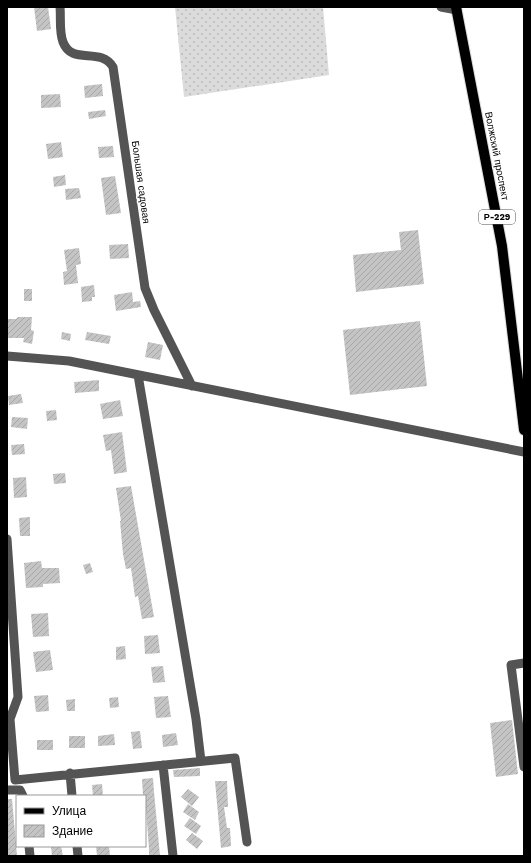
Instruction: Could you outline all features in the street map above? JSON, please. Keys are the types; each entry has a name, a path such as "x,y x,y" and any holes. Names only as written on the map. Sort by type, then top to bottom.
{"main road":[{"name":"Волжский проспект","path":"456,8 502,246 524,430"}],"street":[{"name":"Большая садовая","path":"60,7 63,41 68,50 77,55 101,56 108,60 113,67 145,288 154,310 192,386"},
{"path":"441,7 456,8"},
{"path":"7,356 69,361 524,452"},
{"path":"138,375 196,715 201,761"},
{"path":"7,539 10,607 18,697 10,719 15,780 70,773 235,758 247,842"},
{"path":"524,663 511,665 524,767"},
{"path":"163,765 173,856"},
{"path":"70,773 72,795"},
{"path":"7,790 20,790 22,795"}],"shaded area":[{"path":"175,7 323,7 329,75 184,97"}],"building":[{"path":"34,7 48,7 51,29 37,31"},
{"path":"102,84 103,96 85,98 84,86"},
{"path":"60,94 61,107 41,108 41,95"},
{"path":"105,110 106,116 89,119 88,112"},
{"path":"61,142 63,157 48,159 46,144"},
{"path":"113,146 114,157 99,158 98,147"},
{"path":"65,175 66,185 54,187 53,177"},
{"path":"115,176 121,213 106,215 101,178"},
{"path":"79,188 81,198 66,200 65,189"},
{"path":"418,230 424,284 356,292 353,255 401,250 399,232"},
{"path":"128,244 129,258 110,259 109,245"},
{"path":"79,248 81,264 76,265 78,283 64,285 63,272 67,271 64,250"},
{"path":"94,285 95,297 92,297 92,301 82,302 81,287"},
{"path":"24,289 32,289 32,301 24,301"},
{"path":"132,292 133,302 140,301 141,307 116,311 114,295"},
{"path":"18,317 32,317 31,330 34,331 32,344 23,342 24,338 7,338 7,319 16,319"},
{"path":"420,321 427,386 350,395 343,330"},
{"path":"62,332 71,334 70,341 61,339"},
{"path":"87,332 111,336 109,344 85,340"},
{"path":"148,342 163,345 160,360 145,357"},
{"path":"99,380 99,391 75,393 74,382"},
{"path":"21,394 23,403 9,405 8,396"},
{"path":"120,400 123,416 103,419 100,404"},
{"path":"56,410 57,420 47,421 46,411"},
{"path":"12,417 28,418 27,429 11,427"},
{"path":"122,432 127,472 114,474 111,450 106,451 103,435"},
{"path":"24,444 25,454 12,455 11,445"},
{"path":"65,473 66,483 54,484 53,474"},
{"path":"26,477 27,497 14,498 13,478"},
{"path":"131,486 154,617 142,619 138,596 135,597 131,568 126,569 123,554 121,521 116,488"},
{"path":"30,517 30,536 20,536 19,518"},
{"path":"41,561 42,568 59,568 60,583 43,584 43,587 26,588 24,563"},
{"path":"90,563 93,572 86,574 83,565"},
{"path":"48,613 49,636 33,637 31,614"},
{"path":"158,635 160,653 145,654 144,636"},
{"path":"125,646 126,659 116,660 116,647"},
{"path":"50,650 53,670 36,672 33,652"},
{"path":"163,666 165,682 153,683 151,667"},
{"path":"48,695 49,711 36,712 34,696"},
{"path":"168,696 171,717 156,718 154,697"},
{"path":"118,697 119,707 110,708 109,698"},
{"path":"75,699 75,711 67,711 66,700"},
{"path":"512,720 518,774 496,777 490,723"},
{"path":"140,731 142,748 133,749 131,732"},
{"path":"176,733 178,745 163,747 162,735"},
{"path":"114,734 115,745 98,746 98,736"},
{"path":"69,736 85,736 85,748 69,748"},
{"path":"37,740 53,740 53,750 37,750"},
{"path":"200,768 200,776 174,777 173,770"},
{"path":"153,778 160,856 149,856 146,795 143,795 142,779"},
{"path":"215,781 227,781 228,807 224,807 227,828 230,828 231,846 221,848"},
{"path":"102,784 103,795 93,795 92,785"},
{"path":"188,789 199,797 192,806 181,797"},
{"path":"7,799 12,799 17,856 7,856"},
{"path":"188,804 199,812 195,820 183,812"},
{"path":"190,818 201,826 196,834 184,826"},
{"path":"192,833 203,841 197,849 186,840"},
{"path":"51,847 61,847 63,856 52,856"},
{"path":"96,847 109,847 110,856 97,856"}]}
